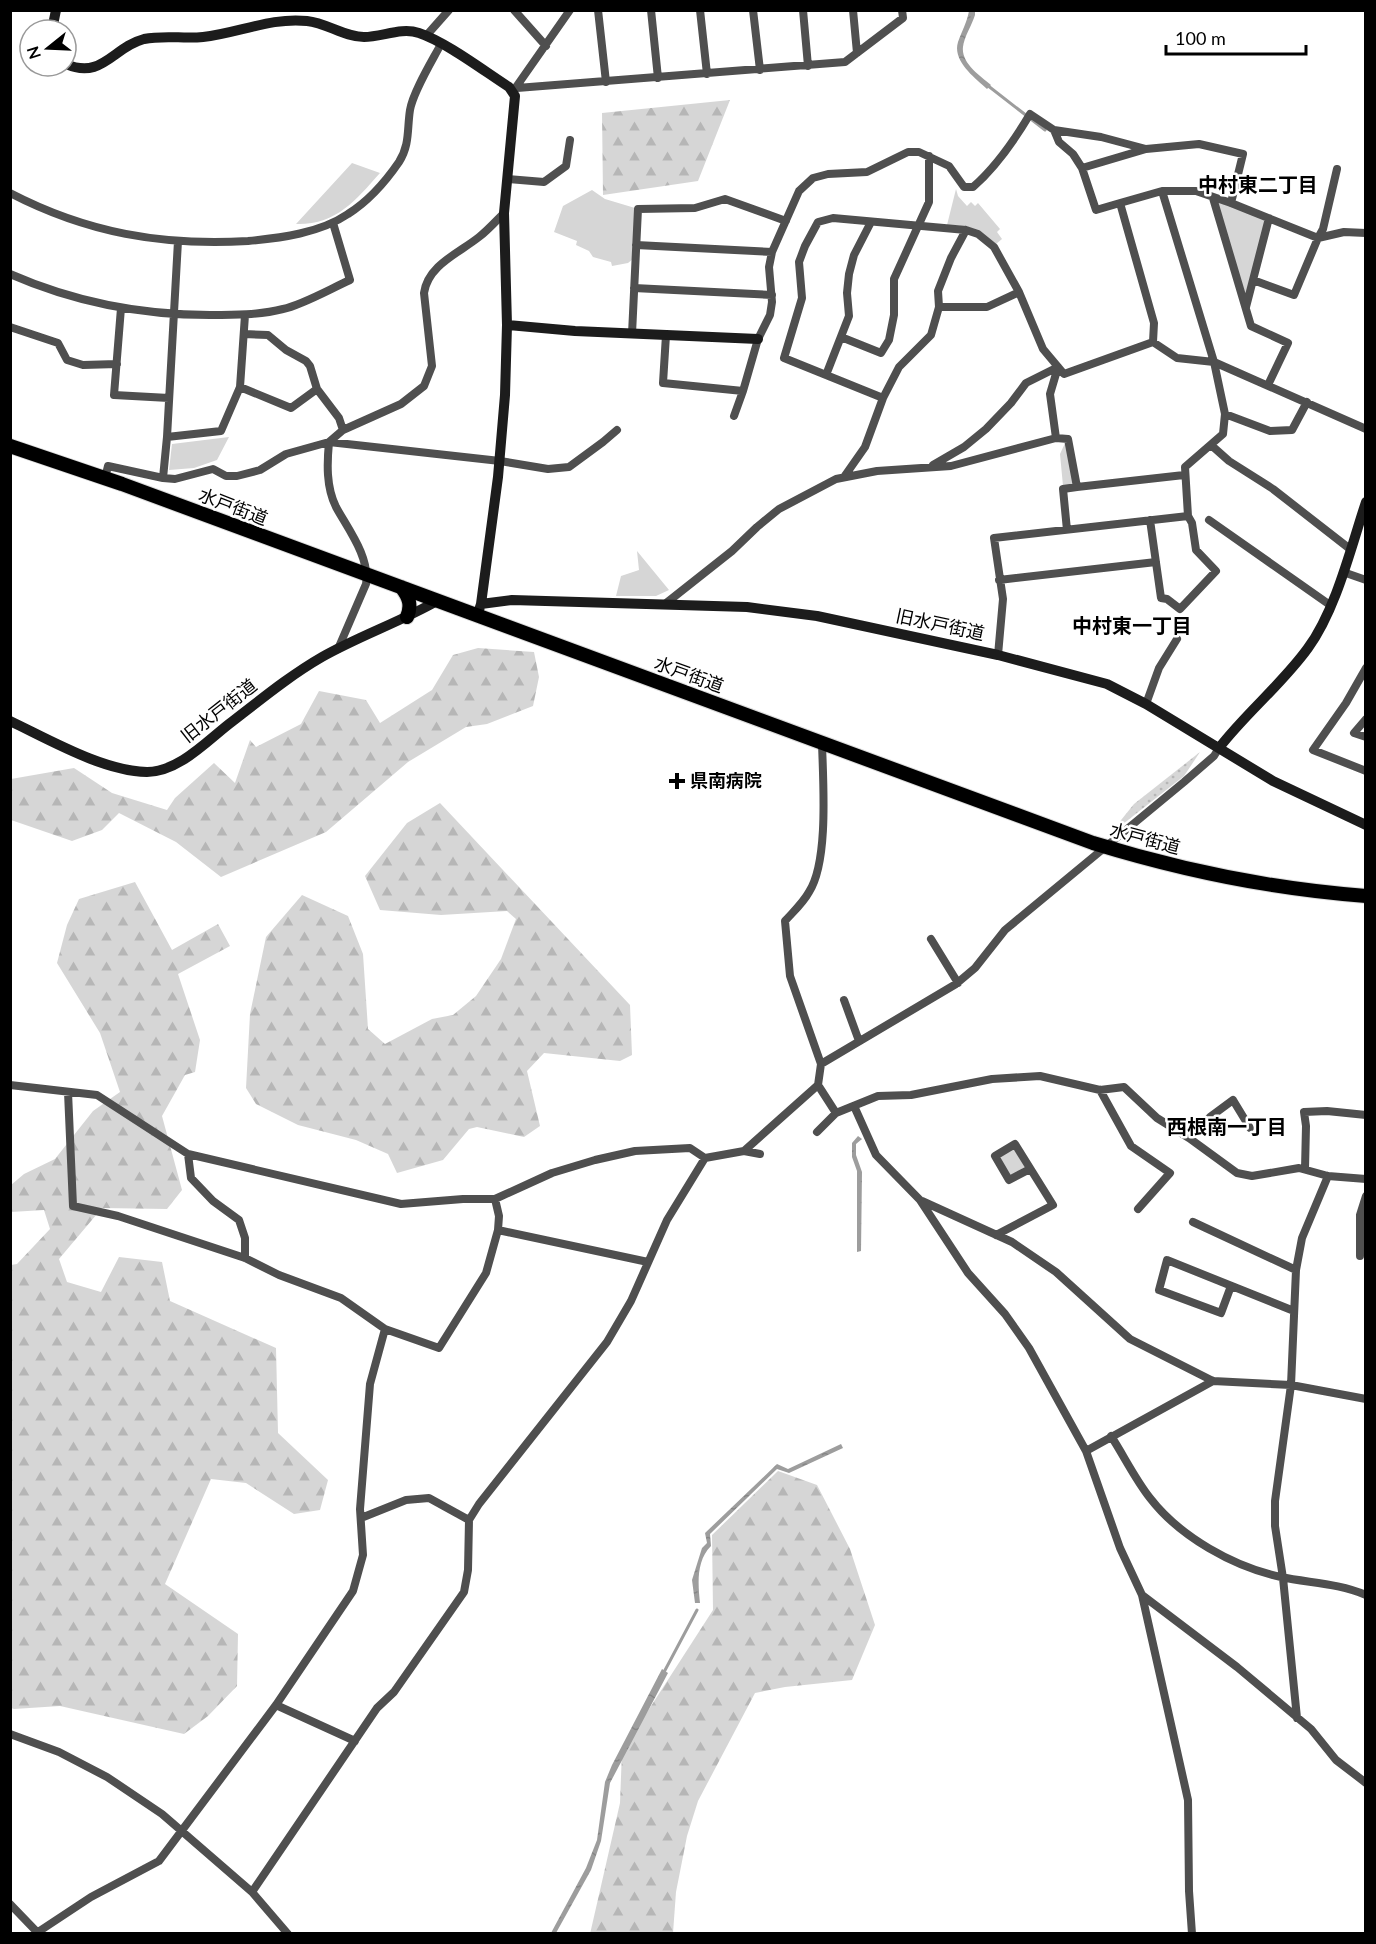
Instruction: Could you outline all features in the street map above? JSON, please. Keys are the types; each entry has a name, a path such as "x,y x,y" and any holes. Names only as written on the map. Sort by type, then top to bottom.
{"highway":[{"name":"水戸街道","path":"10,446 105,478 437,601 479,610 822,743 1104,847 1205,874 1257,884 1365,896"},
{"path":"402,587 409,599 407,617"}],"street":[{"path":"426,36 449,10"},
{"path":"514,10 546,46"},
{"path":"479,610 500,461 505,395 507,325 504,213 515,90 570,10"},
{"path":"598,10 606,82"},
{"path":"651,10 658,78"},
{"path":"700,10 707,74"},
{"path":"753,10 760,70"},
{"path":"803,10 808,66"},
{"path":"853,10 857,53"},
{"path":"78,70 94,68 127,46 149,38 200,38 228,34 270,23 309,21 362,37 413,31 441,44 515,90 845,62 903,18 902,10"},
{"path":"10,193 73,221 125,234 178,242 228,242 280,238 333,223 365,202 398,163 408,138 410,109 441,44"},
{"path":"734,416 758,339 770,315 772,294 769,267 772,252 799,191 813,178 828,174 867,172 908,152 920,152 949,166 964,187 973,187 989,173 1016,139 1030,114 1054,130 1101,137 1146,149"},
{"path":"1054,130 1059,142 1073,154 1082,168 1096,210 1162,191 1196,191 1318,238 1344,232 1365,234"},
{"path":"507,179 544,182 566,166 570,140"},
{"path":"1082,168 1146,149 1199,144 1243,154 1231,203"},
{"path":"841,337 881,352 889,340 894,315 894,279 929,202 929,156"},
{"path":"1253,280 1294,295 1323,230 1337,169"},
{"path":"1150,520 1161,598 1180,609 1216,571 1196,550 1192,523 1188,516 1185,467 1223,434 1225,414 1214,362 1162,191"},
{"path":"1213,198 1251,326 1288,343 1268,385"},
{"path":"632,334 638,209 645,207 695,208 725,199 786,221"},
{"path":"1120,203 1154,323 1153,342"},
{"path":"338,649 368,576 352,533 336,506 329,486 327,460 329,442 343,430 401,404 423,386 432,366 424,293 425,281 432,272 482,234 504,213"},
{"path":"883,398 784,358 802,298 799,262 818,222 833,218 966,230 978,234 994,247 1019,292 1043,349 1064,374 1153,342"},
{"path":"1246,308 1269,218"},
{"path":"826,375 849,316 847,293 854,255 871,222"},
{"path":"10,274 59,293 121,308 173,315 245,315 285,309 350,280 333,223"},
{"path":"844,477 865,447 883,398 898,367 931,335 939,307 938,291 951,258 966,230"},
{"path":"163,478 178,242"},
{"path":"636,244 772,252"},
{"path":"634,288 772,294"},
{"path":"939,307 987,307 1019,292"},
{"path":"121,308 114,395 169,398"},
{"path":"167,437 221,431 240,387 245,315"},
{"path":"507,325 632,334 758,339"},
{"path":"10,327 58,343 67,360 83,365 117,364"},
{"path":"244,334 268,335 286,350 306,361 310,366 317,389 339,418 343,430"},
{"path":"666,335 663,383 743,392"},
{"path":"1153,342 1177,358 1214,362 1365,429"},
{"path":"1056,438 1050,394 1058,367"},
{"path":"929,468 964,447 986,429 1011,403 1026,383 1058,367"},
{"path":"240,387 291,408 317,389"},
{"path":"1225,414 1270,431 1292,430 1306,402"},
{"path":"105,478 108,466 163,478 184,478 213,469 226,476 237,477 260,470 286,454 329,442 500,461 548,469 569,467 617,430"},
{"path":"665,604 732,551 756,527 779,509 844,477 877,471 951,466 1056,438 1068,439 1077,487"},
{"path":"1210,445 1229,461 1273,489 1350,549"},
{"path":"1067,530 1063,489 1184,475"},
{"path":"821,1064 958,983 975,968 1005,930 1214,756 1299,660 1320,630 1343,572 1365,502"},
{"path":"998,655 1003,599 994,538 1188,516"},
{"path":"1209,520 1330,605"},
{"path":"999,580 1156,562"},
{"path":"1343,572 1365,580"},
{"name":"旧水戸街道","path":"479,610 513,600 747,607 817,616 998,655 1107,684 1146,704 1273,781 1365,825"},
{"name":"旧水戸街道","path":"10,722 100,761 136,771 156,771 175,765 273,690 321,658 437,601"},
{"path":"1146,704 1159,668 1177,639"},
{"path":"1365,668 1346,703 1313,750 1365,771"},
{"path":"1365,719 1354,733 1365,737"},
{"path":"822,743 824,820 818,865 810,891 785,921 790,976 821,1064 819,1084 836,1113"},
{"path":"931,939 958,983"},
{"path":"844,1000 860,1041"},
{"path":"817,1132 836,1113 878,1096 911,1095 992,1079 1040,1076 1100,1090 1124,1087 1157,1118 1237,1173 1252,1176 1299,1168 1328,1176 1365,1179"},
{"path":"744,1151 819,1084"},
{"path":"10,1085 98,1095 188,1154 401,1204 495,1199 552,1173 635,1151 690,1148 705,1158 744,1151 760,1154"},
{"path":"1100,1090 1131,1146 1170,1173 1138,1209"},
{"path":"68,1092 73,1206 118,1216 244,1258 279,1275 341,1298 385,1329 440,1348 486,1273 498,1230 499,1216 495,1199"},
{"path":"1189,1138 1210,1117 1233,1100 1250,1128"},
{"path":"854,1106 876,1155 920,1200 968,1273 1005,1314 1029,1348 1086,1451 1120,1548 1142,1595 1188,1800 1192,1934"},
{"path":"1305,1169 1304,1112 1327,1111 1365,1115"},
{"path":"996,1235 1053,1205 1015,1144 995,1156 1009,1179 1030,1169"},
{"path":"188,1154 191,1178 213,1201 239,1220 245,1238 244,1258"},
{"path":"252,1892 377,1708 394,1692 464,1592 468,1570 469,1520 479,1504 607,1342 630,1301 667,1220 705,1158"},
{"path":"1297,1718 1283,1578 1275,1526 1275,1501 1290,1385 1296,1270 1302,1238 1328,1176"},
{"path":"1360,1256 1363,1241 1360,1215 1365,1196"},
{"path":"920,1200 1012,1242 1056,1272 1130,1339 1213,1381 1290,1385 1365,1399"},
{"path":"1193,1222 1296,1270"},
{"path":"498,1230 648,1262"},
{"path":"1231,1286 1221,1312 1159,1290 1167,1260 1294,1311"},
{"path":"10,1904 36,1933 91,1897 159,1861 276,1705 353,1591 363,1555 361,1518 370,1384 385,1329"},
{"path":"1086,1451 1213,1381"},
{"path":"1111,1436 1150,1498 1175,1524 1223,1557 1255,1571 1283,1578 1317,1581 1365,1595"},
{"path":"361,1518 406,1500 429,1498 469,1520"},
{"path":"1142,1595 1237,1667 1311,1729 1336,1760 1364,1780"},
{"path":"276,1705 354,1742"},
{"path":"10,1734 59,1752 107,1777 162,1814 252,1892 288,1934"}],"green space":[{"path":"730,100 698,181 603,195 602,113"},
{"path":"352,163 380,173 353,202 334,216 310,223 296,224"},
{"path":"956,189 958,196 967,206 971,202 975,206 978,203 1000,229 997,232 1002,239 996,244 973,229 947,225"},
{"path":"592,190 605,199 635,208 633,259 628,263 612,266 611,262 593,257 589,251 576,245 577,241 554,232 563,206"},
{"path":"1215,200 1266,219 1246,302"},
{"path":"229,437 217,460 194,468 169,470 172,444"},
{"path":"1066,441 1075,485 1063,486 1060,454"},
{"path":"637,551 669,590 656,596 616,596 621,576 639,570"},
{"path":"478,648 534,652 539,677 533,706 487,724 466,727 408,762 326,832 221,877 176,842 119,813 102,830 72,841 11,820 11,779 74,768 112,793 167,810 175,798 214,763 235,783 250,740 256,747 301,724 319,691 366,700 380,723 432,690 453,655"},
{"path":"1200,752 1184,776 1109,835 1134,804"},
{"path":"440,803 630,1005 632,1055 620,1061 544,1053 527,1071 540,1126 524,1137 477,1127 469,1129 443,1160 397,1173 388,1154 356,1140 298,1125 256,1104 246,1088 250,1014 266,937 302,895 348,916 363,954 368,1029 385,1044 432,1019 453,1015 476,996 501,959 516,919 507,911 441,915 380,910 365,876 407,823"},
{"path":"135,882 172,950 218,924 230,946 178,974 200,1040 195,1072 185,1075 162,1116 182,1190 167,1209 102,1208 59,1259 67,1282 101,1292 119,1257 162,1262 170,1301 276,1348 278,1433 328,1480 320,1510 294,1514 246,1483 211,1479 165,1584 238,1634 237,1686 208,1716 184,1734 60,1706 11,1708 11,1265 17,1264 50,1229 44,1210 11,1212 11,1185 24,1174 55,1159 93,1111 120,1092 100,1033 57,963 67,925 79,899"},
{"path":"1014,1147 1028,1168 1010,1177 998,1157"},
{"path":"778,1471 817,1485 850,1549 875,1625 852,1680 785,1687 755,1693 698,1801 687,1836 676,1892 673,1933 590,1934 620,1803 622,1751 713,1610 712,1535"}],"water":[{"path":"969,11 975,11 975,15 965,39 963,53 972,69 991,85 987,89 971,74 958,56 958,42"},
{"path":"858,1136 862,1139 856,1144 856,1155 862,1172 861,1251 857,1252 857,1171 852,1157 852,1143"},
{"path":"841,1444 843,1448 789,1473 777,1469 710,1534 711,1546 700,1566 700,1603 695,1603 692,1580 702,1548 707,1543 705,1533 777,1464 788,1469"},
{"path":"662,1669 668,1673 610,1783 601,1841 591,1870 556,1933 551,1933 586,1868 597,1840 605,1782 612,1765"}],"waterway":[{"path":"987,85 1045,130"},
{"path":"663,1674 697,1610"}],"place":[{"name":"県南病院","path":"677,781"}],"district":[{"name":"中村東二丁目","path":"1258,185"},
{"name":"中村東一丁目","path":"1132,626"},
{"name":"西根南一丁目","path":"1227,1127"}]}
